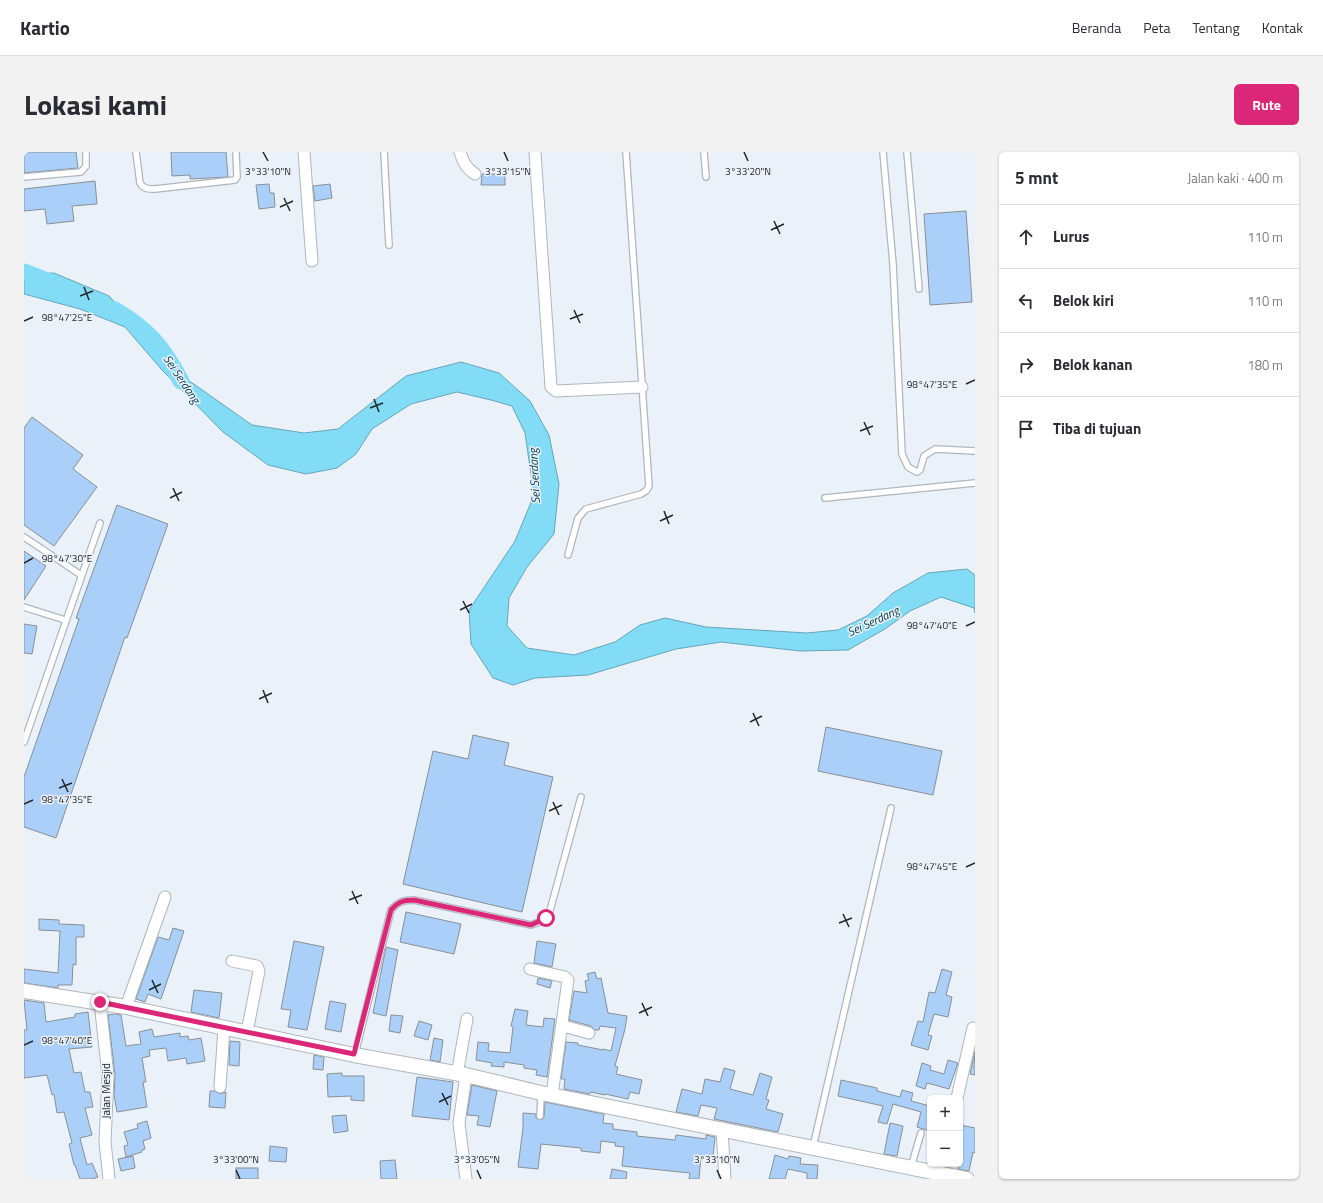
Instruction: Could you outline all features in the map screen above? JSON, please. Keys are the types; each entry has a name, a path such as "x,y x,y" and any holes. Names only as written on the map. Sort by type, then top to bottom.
{"street":[{"path":"304,152 312,261"},
{"path":"460,152 468,170 474,174"},
{"path":"535,152 551,387 556,391 642,387"},
{"path":"126,1007 165,898"},
{"path":"232,961 257,966 259,971 248,1032"},
{"path":"530,969 552,973 568,979 562,1026 546,1094"},
{"path":"24,991 126,1007 911,1168 941,1168 967,1179"},
{"name":"Jalan Mesjid","path":"100,1002 108,1076 105,1142 109,1179"},
{"path":"466,1179 460,1123 461,1075 467,1019"},
{"path":"562,1026 589,1033"},
{"path":"220,1087 224,1028"},
{"path":"958,1095 972,1028"},
{"path":"722,1130 725,1179"}],"lane":[{"path":"24,177 81,172 86,166 86,152"},
{"path":"136,152 140,183 141,186 146,189 235,180 237,177 236,152"},
{"path":"384,152 389,244"},
{"path":"568,555 578,518 586,509 641,494 649,486 626,152"},
{"path":"704,152 706,177"},
{"path":"883,152 893,264 902,454 908,467 917,472 920,470 924,456 935,449 975,451"},
{"path":"907,152 919,288"},
{"path":"825,498 975,483"},
{"path":"24,742 65,620 100,523"},
{"path":"24,537 81,575"},
{"path":"24,607 65,620"},
{"path":"354,1054 391,910 402,901 414,900 531,925 542,921 549,914 581,797"},
{"path":"813,1147 891,808"},
{"path":"540,1116 546,1094"},
{"path":"911,1168 921,1133"}],"water":[{"path":"54,273 109,296 188,380 252,425 304,433 338,429 406,376 461,362 499,373 530,401 549,435 559,484 554,534 527,567 509,598 507,626 527,648 574,655 615,642 640,625 665,618 706,627 807,633 838,630 867,616 893,593 928,573 967,569 975,575 975,613 974,608 941,597 910,611 885,629 848,650 800,651 721,642 676,649 588,675 535,678 513,685 493,678 471,644 469,610 515,541 534,495 525,433 512,406 457,392 411,404 372,429 356,454 337,468 306,474 268,465 223,432 162,370 125,327 80,309 24,294 24,274"}],"building":[{"path":"24,152 76,152 78,168 24,173"},
{"path":"171,152 226,152 228,177 190,179 190,175 172,176"},
{"path":"482,174 505,174 505,185 481,185"},
{"path":"95,181 97,204 72,206 74,221 47,224 45,209 24,211 24,189"},
{"path":"269,184 270,193 274,193 275,207 259,209 256,185"},
{"path":"330,184 332,198 315,201 313,186"},
{"path":"966,211 972,302 930,305 924,214"},
{"path":"32,417 83,455 73,469 97,487 54,546 24,525 24,428"},
{"path":"117,505 168,524 127,638 125,637 56,838 24,827 24,777 79,619 76,618"},
{"path":"24,551 46,566 24,600"},
{"path":"24,624 37,626 32,654 24,653"},
{"path":"826,727 942,751 933,795 818,771"},
{"path":"473,735 509,743 504,765 553,777 522,912 403,884 433,751 468,759"},
{"path":"406,912 461,924 454,954 400,942"},
{"path":"39,919 59,920 59,924 84,925 84,937 76,937 76,965 73,964 72,985 58,985 58,988 24,983 24,969 58,973 60,931 39,930"},
{"path":"173,928 184,931 161,999 148,994 145,1002 136,999 158,937 169,940"},
{"path":"294,941 324,947 307,1030 288,1027 291,1010 281,1009"},
{"path":"537,941 556,944 552,967 534,963"},
{"path":"386,947 398,950 386,1016 373,1013"},
{"path":"942,969 952,972 946,995 952,997 948,1017 934,1014 928,1035 932,1036 928,1050 911,1045 918,1021 923,1022 929,992 935,993"},
{"path":"595,972 597,979 601,978 608,1013 627,1016 615,1066 618,1067 616,1074 642,1080 639,1094 630,1092 628,1099 605,1094 591,1092 590,1094 564,1089 565,1079 561,1079 566,1042 578,1043 578,1045 611,1051 616,1028 600,1026 599,1030 595,1030 591,1026 569,1020 574,991 587,993 585,981 589,980 587,974"},
{"path":"538,978 552,981 550,988 537,984"},
{"path":"194,990 222,993 219,1018 191,1012"},
{"path":"24,1000 44,1003 46,1022 75,1017 75,1014 88,1012 92,1047 69,1049 74,1073 81,1072 85,1092 90,1092 93,1107 85,1108 92,1135 80,1138 87,1165 92,1163 98,1177 92,1179 80,1179 74,1165 69,1144 72,1143 64,1112 57,1113 54,1094 52,1095 47,1075 24,1078 24,1030 27,1030"},
{"path":"330,1001 346,1004 341,1032 325,1029"},
{"path":"515,1009 528,1011 526,1025 543,1027 544,1018 555,1019 547,1077 536,1075 537,1070 524,1068 524,1065 504,1062 504,1067 491,1066 492,1063 476,1060 478,1042 489,1043 488,1051 510,1053 513,1027 511,1026"},
{"path":"108,1015 121,1015 126,1046 141,1044 139,1032 152,1029 154,1037 180,1033 180,1037 188,1036 189,1040 201,1038 205,1061 187,1064 186,1058 168,1061 166,1048 149,1050 150,1056 142,1058 146,1082 143,1082 147,1107 117,1112 114,1095 115,1075"},
{"path":"391,1015 403,1016 400,1033 389,1031"},
{"path":"419,1021 432,1025 428,1040 414,1036"},
{"path":"434,1038 443,1040 440,1062 430,1060"},
{"path":"230,1041 240,1042 239,1066 229,1065"},
{"path":"975,1051 974,1068 975,1075 970,1074"},
{"path":"314,1055 324,1057 323,1070 313,1069"},
{"path":"948,1060 958,1063 949,1089 927,1083 925,1089 916,1086 922,1063 931,1066 930,1070 944,1074"},
{"path":"724,1068 735,1071 730,1089 753,1095 760,1073 772,1077 766,1099 769,1100 766,1109 783,1114 778,1132 714,1119 717,1108 701,1105 698,1116 676,1112 682,1089 702,1094 705,1079 720,1082"},
{"path":"342,1073 342,1076 364,1076 364,1101 351,1100 351,1096 328,1097 327,1074"},
{"path":"417,1077 453,1082 449,1120 412,1116"},
{"path":"841,1080 877,1088 877,1091 900,1097 902,1090 913,1093 911,1101 927,1105 927,1130 917,1127 921,1112 893,1104 887,1124 878,1122 883,1106 838,1096"},
{"path":"472,1085 497,1091 490,1127 477,1125 479,1116 467,1115"},
{"path":"210,1091 215,1091 220,1094 226,1092 225,1108 209,1107"},
{"path":"545,1102 604,1114 603,1123 613,1124 613,1129 637,1132 637,1136 675,1140 676,1135 706,1139 706,1135 715,1137 713,1157 701,1156 699,1179 689,1179 690,1173 622,1166 624,1147 615,1146 616,1143 601,1141 600,1153 581,1151 581,1148 541,1144 538,1169 518,1167 523,1128 523,1113 536,1114 536,1118 542,1120 544,1117"},
{"path":"346,1115 348,1131 334,1133 332,1116"},
{"path":"147,1121 151,1138 143,1141 145,1149 142,1150 142,1152 126,1157 124,1146 128,1145 124,1132 138,1128 137,1124"},
{"path":"890,1123 903,1126 897,1156 884,1154"},
{"path":"963,1126 975,1128 975,1153 973,1152 969,1171 958,1169 959,1167 963,1167"},
{"path":"270,1146 287,1148 286,1162 269,1161"},
{"path":"775,1155 788,1159 789,1156 801,1158 800,1164 818,1165 817,1179 807,1179 807,1173 788,1169 785,1179 769,1179"},
{"path":"133,1156 135,1168 121,1171 118,1159"},
{"path":"395,1160 397,1179 381,1179 380,1161"},
{"path":"236,1168 258,1168 258,1179 236,1179"},
{"path":"612,1169 627,1172 626,1179 610,1179"}],"waterway":[{"name":"Sei Serdang","path":"24,272 50,282"},
{"name":"Sei Serdang","path":"115,310 137,324 154,340 168,359 181,381"}],"route":[{"path":"100,1002 354,1054 391,910 396,904 402,901 414,900 531,925 546,918"}]}
